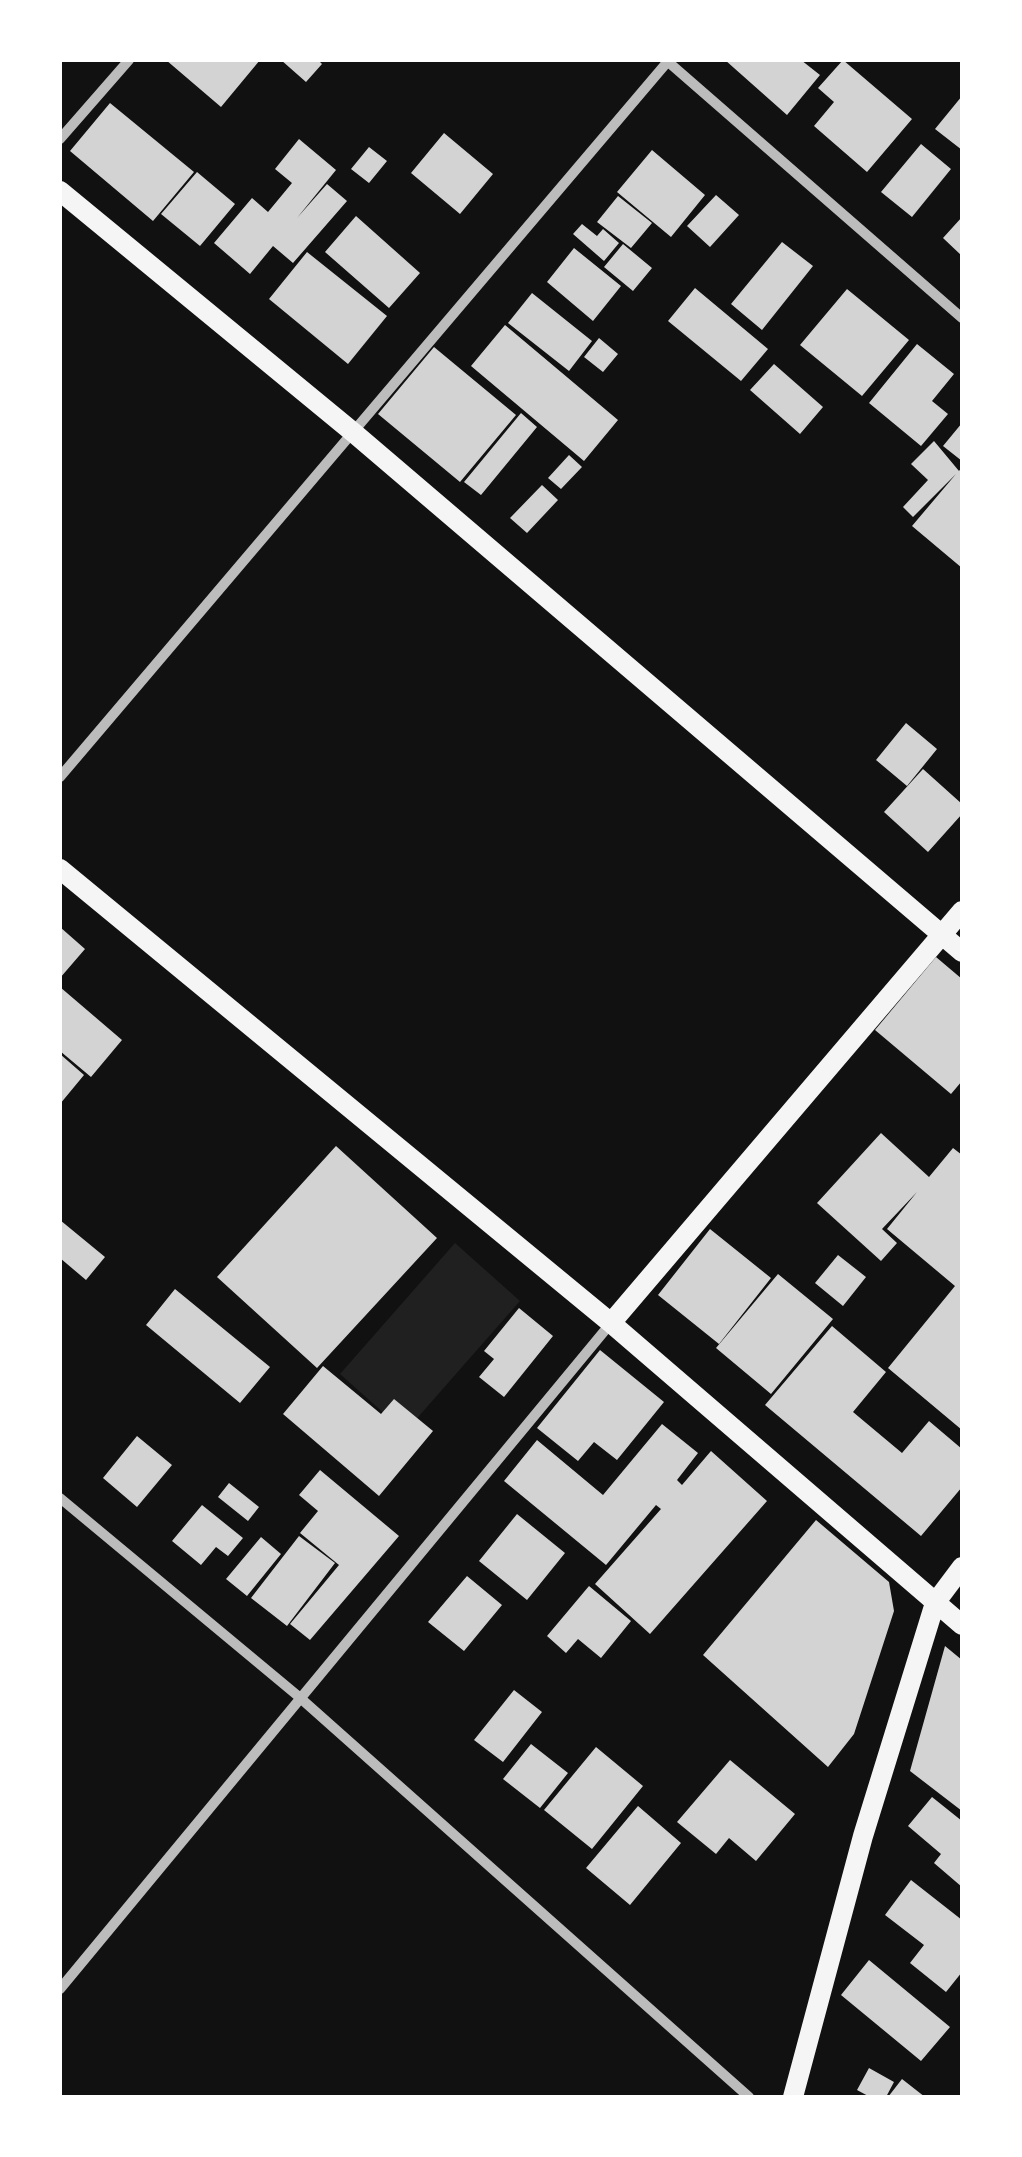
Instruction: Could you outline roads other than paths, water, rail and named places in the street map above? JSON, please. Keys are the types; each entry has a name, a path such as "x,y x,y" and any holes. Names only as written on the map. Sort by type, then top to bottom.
{"main road":[{"path":"60,190 354,433 962,952"},
{"path":"60,870 610,1323 962,1625"},
{"path":"610,1323 962,911"},
{"path":"793,2097 862,1836 934,1603 962,1568"}],"street":[{"path":"60,139 128,60"},
{"path":"60,777 668,60 962,318"},
{"path":"60,1989 298,1696 610,1323"},
{"path":"60,1498 298,1696 748,2097"}]}
